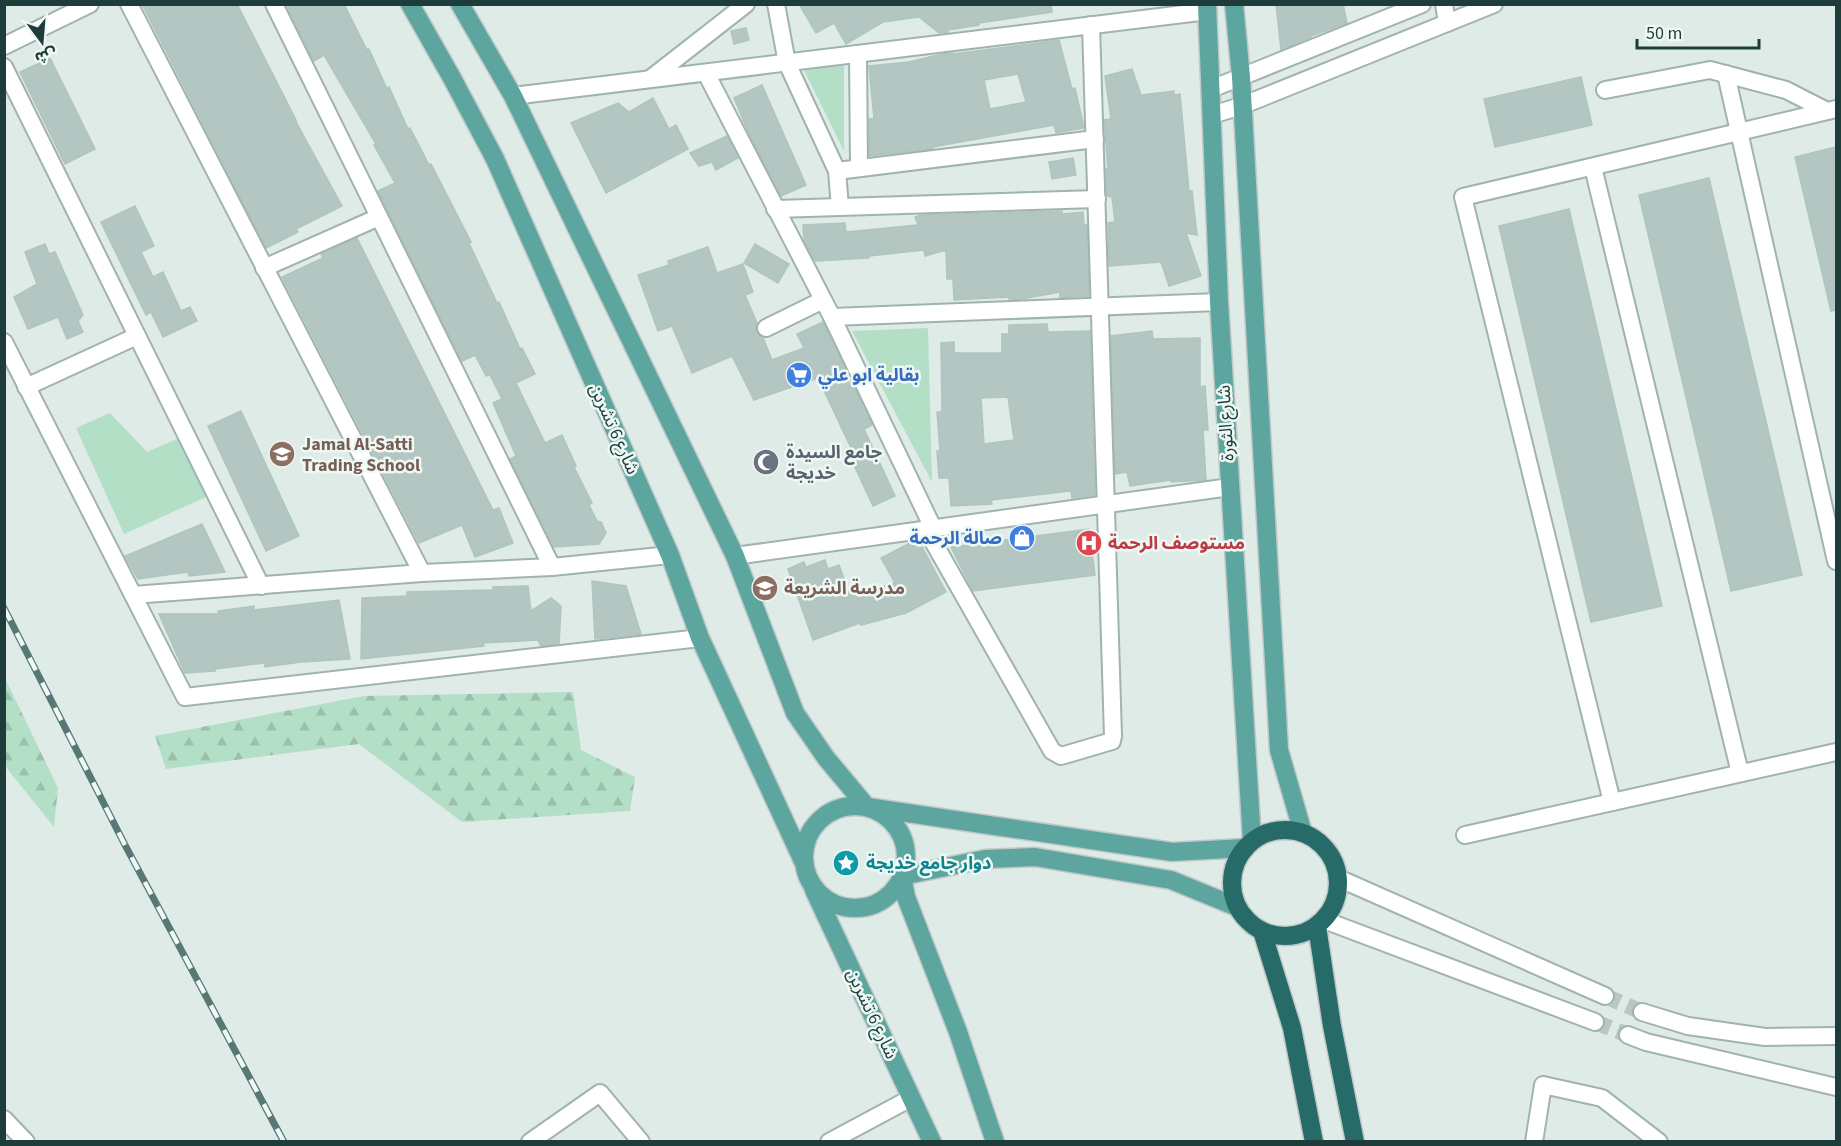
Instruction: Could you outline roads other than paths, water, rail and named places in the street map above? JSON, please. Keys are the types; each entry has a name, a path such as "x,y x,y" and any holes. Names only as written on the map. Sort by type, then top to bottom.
{"highway":[{"path":"1286,830 1303,833 1316,840 1327,850 1334,863 1338,878 1337,893 1332,907 1320,923 1295,936 1278,936 1262,931 1248,922 1237,907 1232,892 1232,876 1236,861 1249,844 1268,833 1286,830"},
{"path":"1320,923 1332,1026 1355,1142"},
{"path":"1262,931 1292,1028 1314,1142"}],"main road":[{"name":"شارع 6 تشرين","path":"410,4 495,159 670,555 700,638 803,861"},
{"path":"460,4 513,96 735,556 795,713 826,758 867,807 883,814 896,826 904,842 906,859 902,876 895,889 883,900 868,906 852,908 837,905 823,898 812,886 806,874 803,861 805,845 811,830 822,818 835,810 851,806 867,807 1172,852 1249,844"},
{"name":"شارع الثورة","path":"1234,4 1241,77 1279,750 1303,833"},
{"name":"شارع الثورة","path":"1207,8 1219,302 1249,844"},
{"path":"902,876 985,859 1035,856 1171,880 1237,907"},
{"path":"902,876 906,897 958,1032 995,1142"},
{"name":"شارع 6 تشرين","path":"812,886 932,1142"}],"street":[{"path":"4,46 90,4"},
{"path":"129,4 422,573"},
{"path":"274,4 552,567"},
{"path":"649,80 746,4"},
{"path":"776,4 787,63 837,171 840,207"},
{"path":"1211,89 1422,4"},
{"path":"1444,4 1447,23"},
{"path":"1212,115 1241,106 1494,4"},
{"path":"513,96 1091,25 1207,8"},
{"path":"706,73 824,300 930,529 1052,751 1060,756 1108,744 1112,741 1113,736 1091,25"},
{"path":"858,54 859,167"},
{"path":"4,67 261,586"},
{"path":"1605,90 1710,70 1786,90 1832,110"},
{"path":"1726,74 1836,561"},
{"path":"1612,802 1463,197 1832,110"},
{"path":"837,171 1095,139"},
{"path":"1593,166 1740,773"},
{"path":"775,209 1097,200"},
{"path":"264,268 379,217"},
{"path":"766,328 824,300"},
{"path":"832,317 1219,302"},
{"path":"26,387 137,336"},
{"path":"4,342 185,697 700,638"},
{"path":"735,556 1230,487"},
{"path":"133,595 422,573 552,567 670,555"},
{"path":"1465,835 1836,752"},
{"path":"1338,878 1605,996"},
{"path":"1320,923 1595,1022"},
{"path":"1642,1012 1688,1026 1765,1037 1836,1036"},
{"path":"1628,1035 1646,1042 1836,1087"},
{"path":"1534,1142 1542,1085 1602,1098 1659,1142"},
{"path":"530,1142 600,1093 641,1142"},
{"path":"829,1142 911,1098"},
{"path":"4,1119 26,1142"}],"tunnel":[{"path":"1605,996 1642,1012"},
{"path":"1595,1022 1628,1035"}],"railway":[{"path":"4,608 125,845 284,1142"}],"place":[{"name":"بقالية ابو علي","path":"799,375"},
{"name":"Jamal Al-Satti Trading School","path":"282,454"},
{"name":"جامع السيدة خديجة","path":"766,462"},
{"name":"صالة الرحمة","path":"1022,538"},
{"name":"مستوصف الرحمة","path":"1089,543"},
{"name":"مدرسة الشريعة","path":"765,588"},
{"name":"دوار جامع خديجة","path":"846,863"}]}
